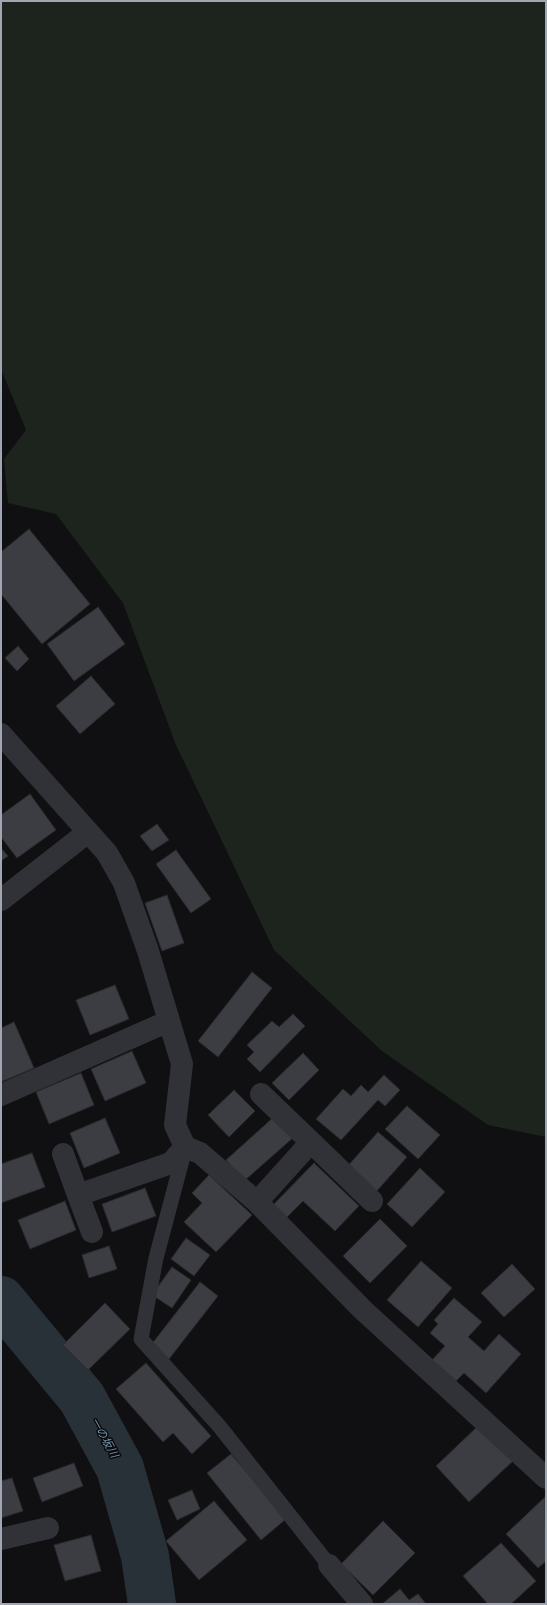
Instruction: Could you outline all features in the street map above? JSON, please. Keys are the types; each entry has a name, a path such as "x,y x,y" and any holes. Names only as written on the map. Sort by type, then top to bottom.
{"street":[{"path":"1,734 107,853 124,883 148,951 182,1064 175,1125 185,1147 200,1153 257,1202 363,1310 546,1478"},
{"path":"1,900 88,832"},
{"path":"1,1095 169,1021"},
{"path":"261,1094 372,1201"},
{"path":"257,1202 311,1142"},
{"path":"78,1195 171,1163 185,1147"},
{"path":"63,1154 92,1232"},
{"path":"1,1539 48,1528"},
{"path":"329,1565 362,1604"}],"lane":[{"path":"185,1147 156,1258 141,1339 220,1426 329,1565"}],"shaded area":[{"path":"1,1 546,1 546,1137 488,1125 382,1051 274,950 176,745 123,603 56,514 8,503 4,459 26,430 1,369"}],"building":[{"path":"29,529 90,604 42,644 1,594 1,552"},
{"path":"98,607 125,644 74,681 47,644"},
{"path":"18,646 29,659 17,671 5,658"},
{"path":"91,676 115,704 80,734 56,706"},
{"path":"30,794 56,830 17,858 1,837 1,815"},
{"path":"157,824 169,840 152,851 140,836"},
{"path":"1,848 8,856 1,861"},
{"path":"176,850 211,899 191,913 156,864"},
{"path":"167,895 184,943 162,951 145,903"},
{"path":"252,972 272,988 218,1057 198,1041"},
{"path":"115,985 129,1019 90,1035 76,1000"},
{"path":"293,1014 305,1026 260,1072 247,1059 254,1052 247,1045 272,1021 279,1027"},
{"path":"14,1022 34,1068 1,1082 1,1028"},
{"path":"132,1051 146,1083 105,1101 91,1069"},
{"path":"303,1053 319,1070 289,1100 272,1083"},
{"path":"81,1073 94,1105 49,1124 36,1092"},
{"path":"384,1075 400,1090 385,1106 378,1100 341,1140 316,1119 343,1089 351,1096 361,1085 368,1092"},
{"path":"234,1090 255,1111 229,1137 208,1115"},
{"path":"407,1106 440,1135 418,1159 385,1129"},
{"path":"276,1115 295,1136 244,1181 226,1160"},
{"path":"105,1118 120,1153 84,1168 70,1133"},
{"path":"378,1132 407,1157 375,1193 346,1168"},
{"path":"32,1153 45,1187 1,1203 1,1164"},
{"path":"314,1163 359,1206 335,1231 303,1201 285,1219 272,1206"},
{"path":"420,1168 445,1192 412,1227 387,1204"},
{"path":"209,1175 252,1215 216,1252 184,1222 202,1203 192,1193"},
{"path":"145,1188 156,1216 112,1232 102,1204"},
{"path":"65,1201 76,1230 30,1249 18,1220"},
{"path":"380,1219 407,1246 370,1283 343,1256"},
{"path":"186,1238 210,1255 194,1276 171,1259"},
{"path":"109,1246 117,1269 89,1278 82,1255"},
{"path":"421,1261 452,1288 418,1327 387,1300"},
{"path":"512,1264 535,1289 504,1317 481,1293"},
{"path":"172,1267 191,1280 172,1308 152,1295"},
{"path":"200,1282 218,1296 169,1359 151,1345"},
{"path":"454,1298 482,1322 468,1337 484,1351 499,1334 521,1354 486,1393 464,1373 456,1381 432,1360 445,1346 430,1333 438,1324 434,1320"},
{"path":"105,1303 130,1329 88,1370 63,1345"},
{"path":"146,1363 211,1436 192,1454 173,1433 163,1442 116,1389"},
{"path":"479,1425 513,1461 469,1502 436,1466"},
{"path":"231,1454 286,1519 261,1540 207,1473"},
{"path":"74,1463 83,1486 42,1502 33,1478"},
{"path":"12,1478 23,1511 1,1518 1,1481"},
{"path":"192,1490 200,1509 177,1520 168,1500"},
{"path":"545,1497 546,1561 538,1568 506,1534"},
{"path":"214,1501 247,1540 199,1580 166,1541"},
{"path":"383,1521 415,1553 373,1595 341,1564"},
{"path":"91,1535 101,1571 65,1581 54,1545"},
{"path":"501,1543 536,1581 511,1604 488,1604 463,1576"},
{"path":"400,1589 409,1600 418,1594 426,1604 382,1604"}],"waterway":[{"name":"一の坂川","path":"1,1300 82,1398 120,1468 145,1556 152,1604"}]}
